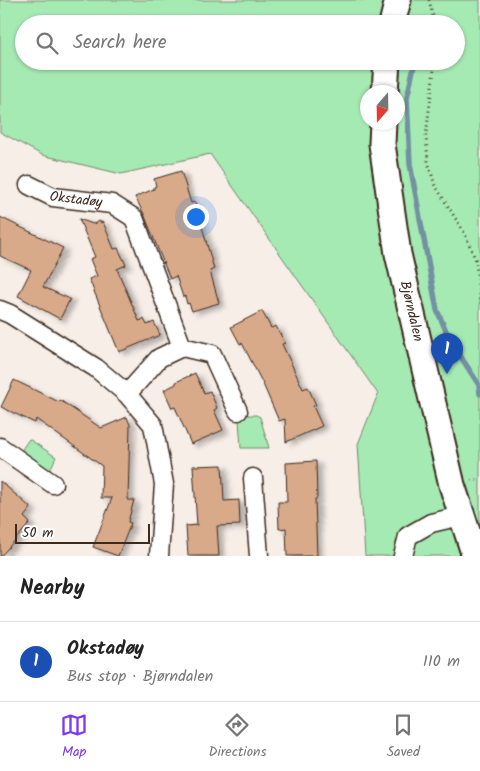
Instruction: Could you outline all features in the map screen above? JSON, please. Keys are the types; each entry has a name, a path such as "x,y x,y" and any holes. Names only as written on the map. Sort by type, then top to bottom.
{"main road":[{"path":"394,15 398,0"},
{"path":"385,85 386,70"},
{"name":"Bjørndalen","path":"383,130 382,144 398,254 452,485 476,556"}],"street":[{"name":"Okstadøy","path":"30,185 53,197 112,204 134,218 182,347"},
{"path":"0,310 10,314 96,368 127,394 153,425 164,484 159,556"},
{"path":"127,394 159,358 182,347 212,354 238,411"},
{"path":"0,447 53,484"},
{"path":"253,478 259,556"},
{"path":"403,556 408,536 431,524 461,516"}],"path":[{"path":"429,0 433,15"},
{"path":"434,70 426,136 428,162 435,186 465,234 476,261 480,304"},
{"path":"471,481 480,479"}],"green space":[{"path":"0,0 480,0 480,556 365,556 358,444 378,394 210,154 121,174 42,155 0,132"},
{"path":"244,415 260,417 269,448 241,448 239,420"},
{"path":"29,439 56,457 49,472 19,454"}],"building":[{"path":"181,171 191,203 195,202 214,269 210,271 219,303 192,311 189,303 187,304 185,296 183,297 176,276 170,279 144,214 135,197 154,189 156,186 154,179"},
{"path":"0,217 63,248 43,287 70,299 60,319 18,296 31,270 0,256"},
{"path":"79,219 93,224 100,221 101,223 103,222 114,249 118,248 126,265 117,269 139,321 144,319 147,325 154,322 160,335 119,352 89,279 97,276 90,259 95,257"},
{"path":"262,311 271,328 276,326 285,343 282,344 303,389 308,387 316,405 313,406 322,426 286,442 285,419 279,421 263,384 242,343 240,344 231,327"},
{"path":"195,373 204,393 210,391 217,408 214,410 223,430 191,444 175,407 172,408 164,390"},
{"path":"14,380 59,402 60,400 101,428 127,417 130,425 128,500 134,500 128,522 131,523 118,556 93,547 112,498 101,498 102,466 36,419 35,423 1,407"},
{"path":"316,461 317,556 287,556 286,528 279,529 278,502 287,502 286,463"},
{"path":"222,465 224,501 239,500 240,525 217,526 219,556 188,556 186,526 197,525 193,466"},
{"path":"0,481 31,508 24,517 30,523 1,556 0,556"}],"waterway":[{"path":"413,70 407,98 410,164 437,310 450,340 479,385 480,394"}],"place":[{"name":"Okstadøy","path":"447,374"}]}
